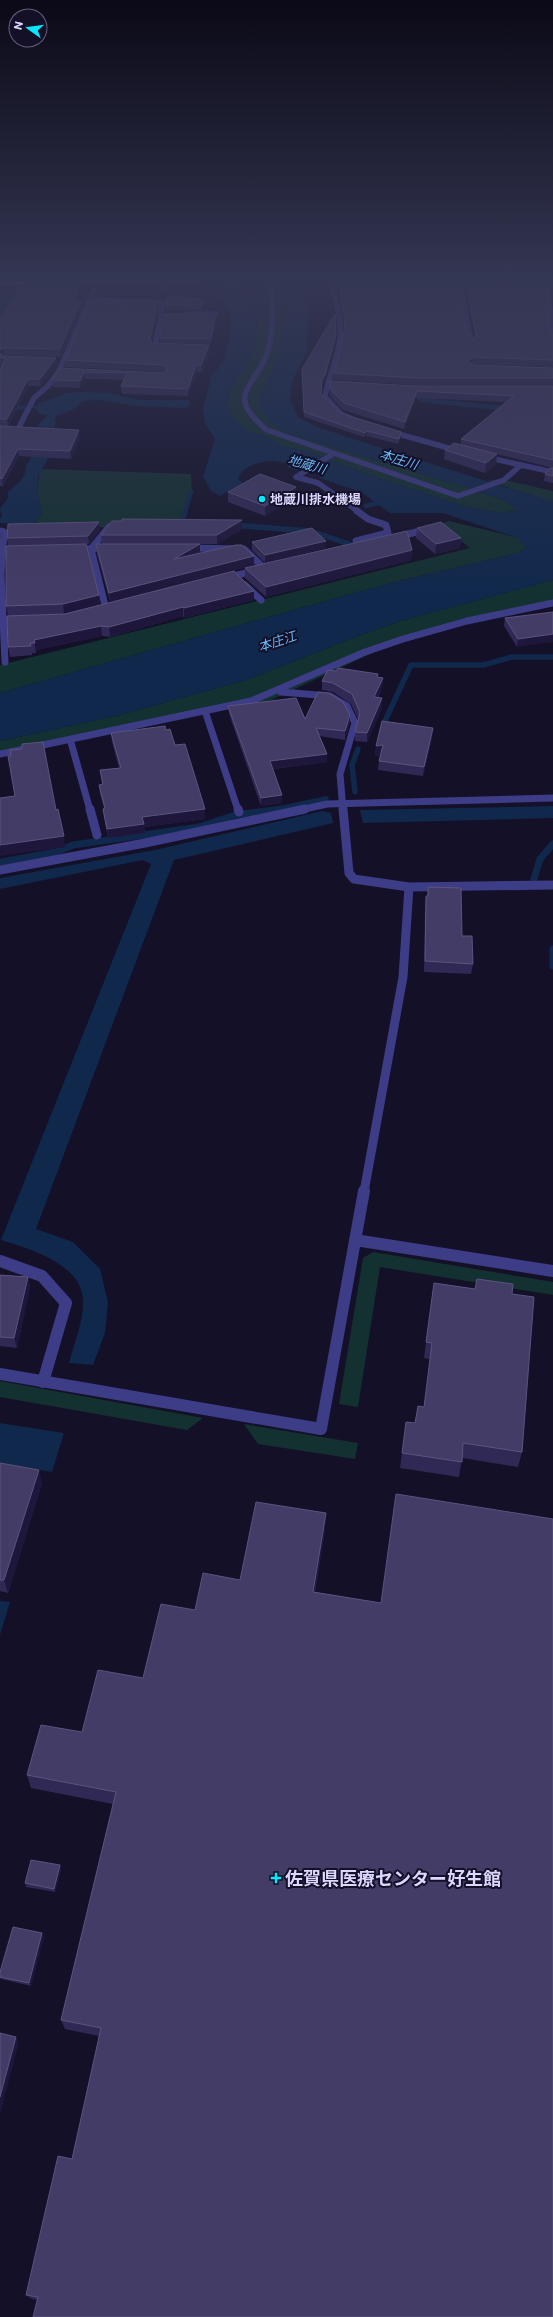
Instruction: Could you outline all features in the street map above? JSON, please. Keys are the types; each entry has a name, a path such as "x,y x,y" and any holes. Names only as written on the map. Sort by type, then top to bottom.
{"street":[{"path":"0,430 17,431 31,404 44,388"},
{"path":"248,388 245,398 248,413 267,430 458,496 504,480 520,465"},
{"path":"326,388 325,397 341,414 360,422"},
{"path":"382,429 469,453"},
{"path":"333,454 296,477 318,483 368,518 386,525 388,533 356,541 359,546"},
{"path":"476,456 553,472"},
{"path":"109,527 91,549 91,555 103,610 114,607"},
{"path":"1,528 6,551 0,574 1,621 5,662"},
{"path":"352,548 434,528"},
{"path":"69,549 122,548"},
{"path":"175,548 244,549 264,568"},
{"path":"220,580 271,567"},
{"path":"236,576 261,600"},
{"path":"0,754 204,712 250,701 280,692 382,646 489,614 553,603"},
{"path":"1,621 26,620"},
{"path":"280,692 330,696 347,706 355,724 340,774 349,872 354,879 365,882 409,886 553,886"},
{"path":"204,712 239,812"},
{"path":"70,739 97,835"},
{"path":"0,870 145,843 326,804 553,798"},
{"path":"0,1374 321,1429 403,977 409,886"},
{"path":"355,1240 553,1271"},
{"path":"0,1261 42,1276 66,1303 44,1382"}],"green space":[{"path":"231,388 264,388 258,401 287,433 471,489 506,501 519,510 501,513 467,507 383,480 312,453 282,446 265,436 248,432 234,419 227,407"},
{"path":"40,469 191,474 192,493 183,524 115,529 65,523 48,526 36,522 42,513 37,492"},
{"path":"500,479 553,491 553,502 488,481"},
{"path":"449,521 519,538 526,547 518,553 399,581 0,693 0,665 470,548 439,524"},
{"path":"553,580 553,605 496,615 381,649 271,700 0,756 0,741 116,716 249,679 400,621"},
{"path":"373,1252 553,1282 553,1295 380,1267 358,1407 339,1404 363,1258"},
{"path":"0,1381 203,1418 187,1430 0,1397"},
{"path":"244,1424 358,1443 355,1459 258,1444"}],"water":[{"path":"208,388 231,388 227,407 234,419 248,432 265,436 282,446 312,453 383,480 467,507 501,513 519,510 506,501 471,489 287,433 277,427 265,416 258,401 264,388 291,388 290,400 298,417 320,428 553,502 553,580 400,621 249,679 116,716 0,741 0,693 399,581 518,553 526,547 518,538 443,513 390,513 361,492 319,478 325,475 302,468 298,471 287,467 293,463 290,462 284,463 270,461 248,467 240,474 238,479 243,483 220,496 211,491 203,477 215,439 205,424 203,409"},
{"path":"65,393 107,393 140,400 189,400 190,404 187,408 136,406 100,400 83,401 74,409 56,416 47,460 38,476 37,492 42,513 36,522 24,525 0,523 0,518 2,517 0,509 8,498 8,492 23,478 26,466 34,452 39,430 38,425 48,415 40,414 35,408 0,413 12,406 37,406 39,403"},
{"path":"553,806 553,818 363,823 360,810"},
{"path":"322,811 331,813 333,823 174,860 36,1229 73,1242 100,1269 108,1302 105,1333 93,1365 69,1363 82,1316 83,1300 80,1287 73,1276 64,1267 39,1253 1,1240 151,864 143,860 0,889 0,878 155,850"},
{"path":"0,1423 64,1433 52,1472 0,1463"},
{"path":"0,1601 10,1602 0,1635"}],"building":[{"path":"0,388 23,388 7,419 0,419"},
{"path":"303,388 321,388 321,394 340,413 401,432 399,439 367,431 365,433 304,412"},
{"path":"553,388 553,460 461,439 514,396 417,391 405,422 344,403 330,389"},
{"path":"0,426 79,430 70,451 18,449 2,479 0,478"},
{"path":"454,443 497,454 486,463 445,450"},
{"path":"550,468 553,468 553,476 545,474"},
{"path":"260,474 296,487 265,506 228,492"},
{"path":"122,519 242,520 217,535 101,535 112,521 122,521"},
{"path":"99,522 88,536 7,538 8,524"},
{"path":"441,522 461,538 436,544 417,528"},
{"path":"312,528 326,541 265,555 252,542"},
{"path":"407,531 412,550 266,587 245,568"},
{"path":"86,544 99,595 63,604 6,606 6,546"},
{"path":"96,544 200,544 174,559 236,545 242,545 254,556 109,593"},
{"path":"234,571 254,591 183,607 109,627 101,626 34,640 35,643 30,643 31,646 8,647 7,616 65,614"},
{"path":"553,612 553,634 518,639 505,618"},
{"path":"338,668 378,674 377,677 383,678 374,697 382,698 367,733 355,732 360,712 352,694 333,683 322,681 328,670 336,671"},
{"path":"318,692 329,693 343,702 350,715 345,731 316,728 327,754 270,761 282,795 261,798 228,706 296,698 305,719"},
{"path":"382,721 433,728 424,767 379,761 383,745 376,746"},
{"path":"165,726 166,730 170,729 175,745 185,744 205,809 142,817 144,824 107,829 103,809 105,808 99,785 103,784 100,770 121,768 111,733"},
{"path":"43,742 56,810 58,809 64,836 0,845 0,798 15,796 8,756 11,756 10,750 22,749 22,744"},
{"path":"428,887 461,888 462,936 472,936 473,964 425,961 426,896 428,896"},
{"path":"0,1275 28,1277 14,1338 0,1337"},
{"path":"477,1279 513,1284 512,1294 534,1297 522,1452 463,1443 462,1462 402,1453 406,1422 415,1423 418,1406 424,1407 432,1343 426,1342 434,1283 475,1289"},
{"path":"0,1463 39,1470 4,1580 0,1580"},
{"name":"佐賀県医療センター好生館","path":"396,1494 553,1519 553,2317 33,2317 38,2297 26,2295 58,2156 72,2159 101,2028 61,2020 116,1792 27,1775 41,1725 82,1732 98,1670 143,1678 161,1604 195,1610 203,1573 240,1580 256,1502 326,1513 313,1592 381,1603"},
{"path":"31,1860 60,1865 54,1889 25,1883"},
{"path":"13,1927 42,1933 29,1983 0,1977 0,1972"},
{"path":"0,2033 16,2037 0,2097"}],"waterway":[{"path":"419,388 418,397 423,400 509,409"},
{"path":"185,512 191,492"},
{"path":"366,506 386,501"},
{"path":"178,525 181,525 185,511"},
{"path":"232,525 310,531 349,544"},
{"path":"384,723 411,665 483,665 512,657 553,657"},
{"path":"355,792 352,765 358,749"},
{"path":"275,810 326,799"},
{"path":"275,810 281,809"},
{"path":"0,862 56,852 73,845 199,827 235,815 275,810"},
{"path":"534,879 540,859 553,844"},
{"path":"553,949 553,966"}],"place":[{"name":"地蔵川排水機場","path":"262,499"},
{"name":"佐賀県医療センター好生館","path":"276,1878"}],"water label":[{"name":"本庄川","path":"399,459"},
{"name":"地蔵川","path":"307,464"},
{"name":"本庄江","path":"277,641"}]}
